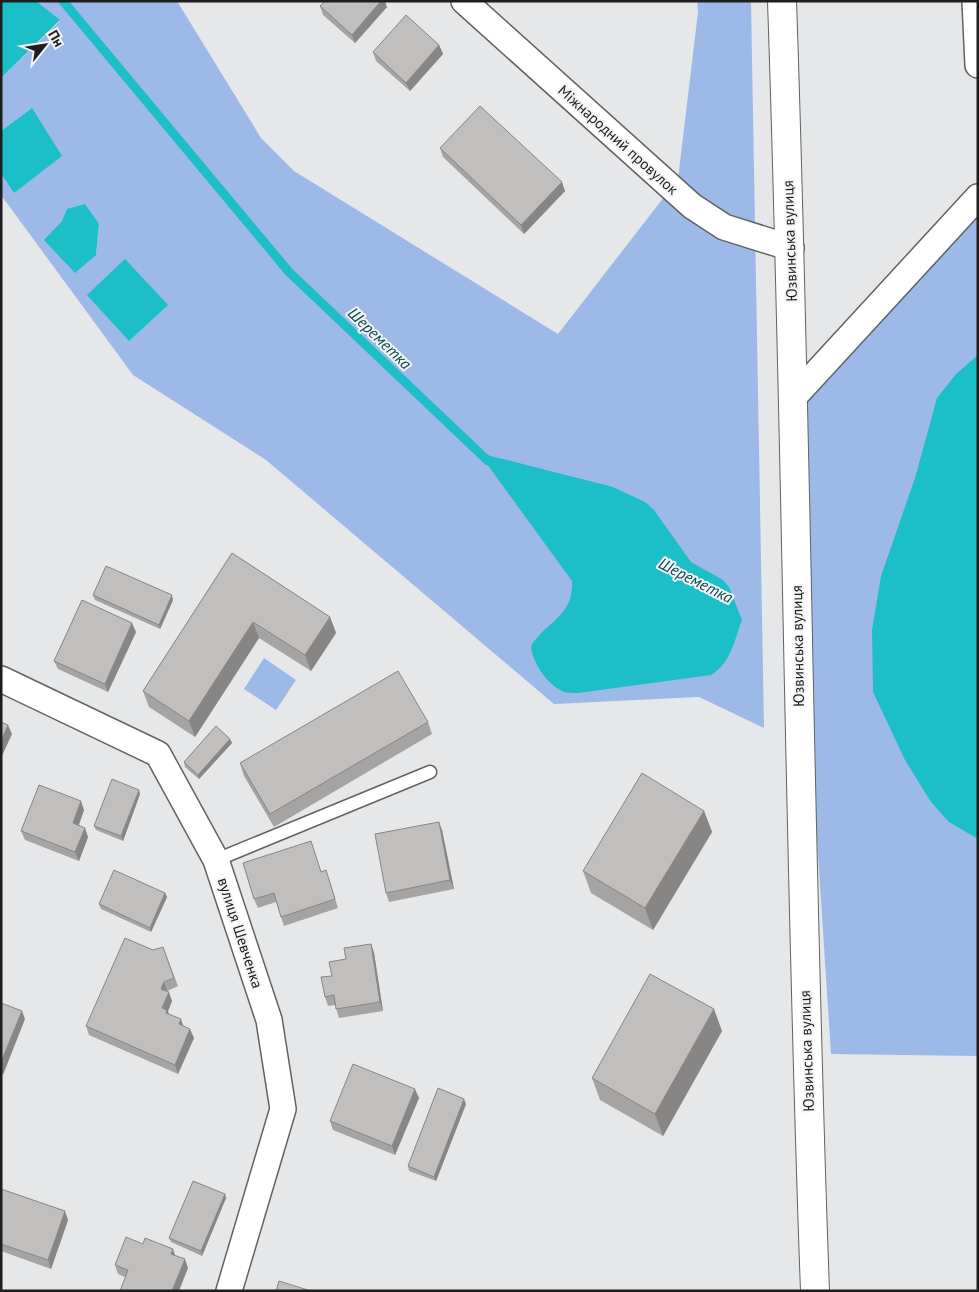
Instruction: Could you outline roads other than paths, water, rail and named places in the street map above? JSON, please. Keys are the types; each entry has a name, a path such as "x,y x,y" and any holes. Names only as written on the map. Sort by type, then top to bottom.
{"main road":[{"name":"Юзвинська вулиця","path":"782,1 791,248 804,981 815,1291"}],"street":[{"name":"Міжнародний провулок","path":"464,1 692,206 724,227 791,248"},
{"path":"975,1 978,65"},
{"path":"793,398 978,197"},
{"name":"вулиця Шевченка","path":"1,679 158,754 216,860 269,1020 283,1109 229,1291"}],"lane":[{"path":"216,860 430,772"}],"water":[{"path":"1,1 36,1 60,20 1,78"},
{"path":"32,108 62,156 14,193 1,174 1,131"},
{"path":"85,204 99,224 96,255 75,273 44,240 62,221 67,209"},
{"path":"125,259 168,305 129,341 87,295"},
{"path":"978,355 978,839 949,822 931,802 905,760 873,692 872,630 881,576 915,478 937,398 956,374"},
{"path":"479,453 613,487 645,502 654,510 691,562 723,580 729,587 742,620 731,651 718,670 711,675 578,693 564,692 556,688 541,672 534,659 531,646 537,637 564,610 569,602 572,581"}],"waterway":[{"name":"Шереметка","path":"63,1 289,272 488,461"}]}
